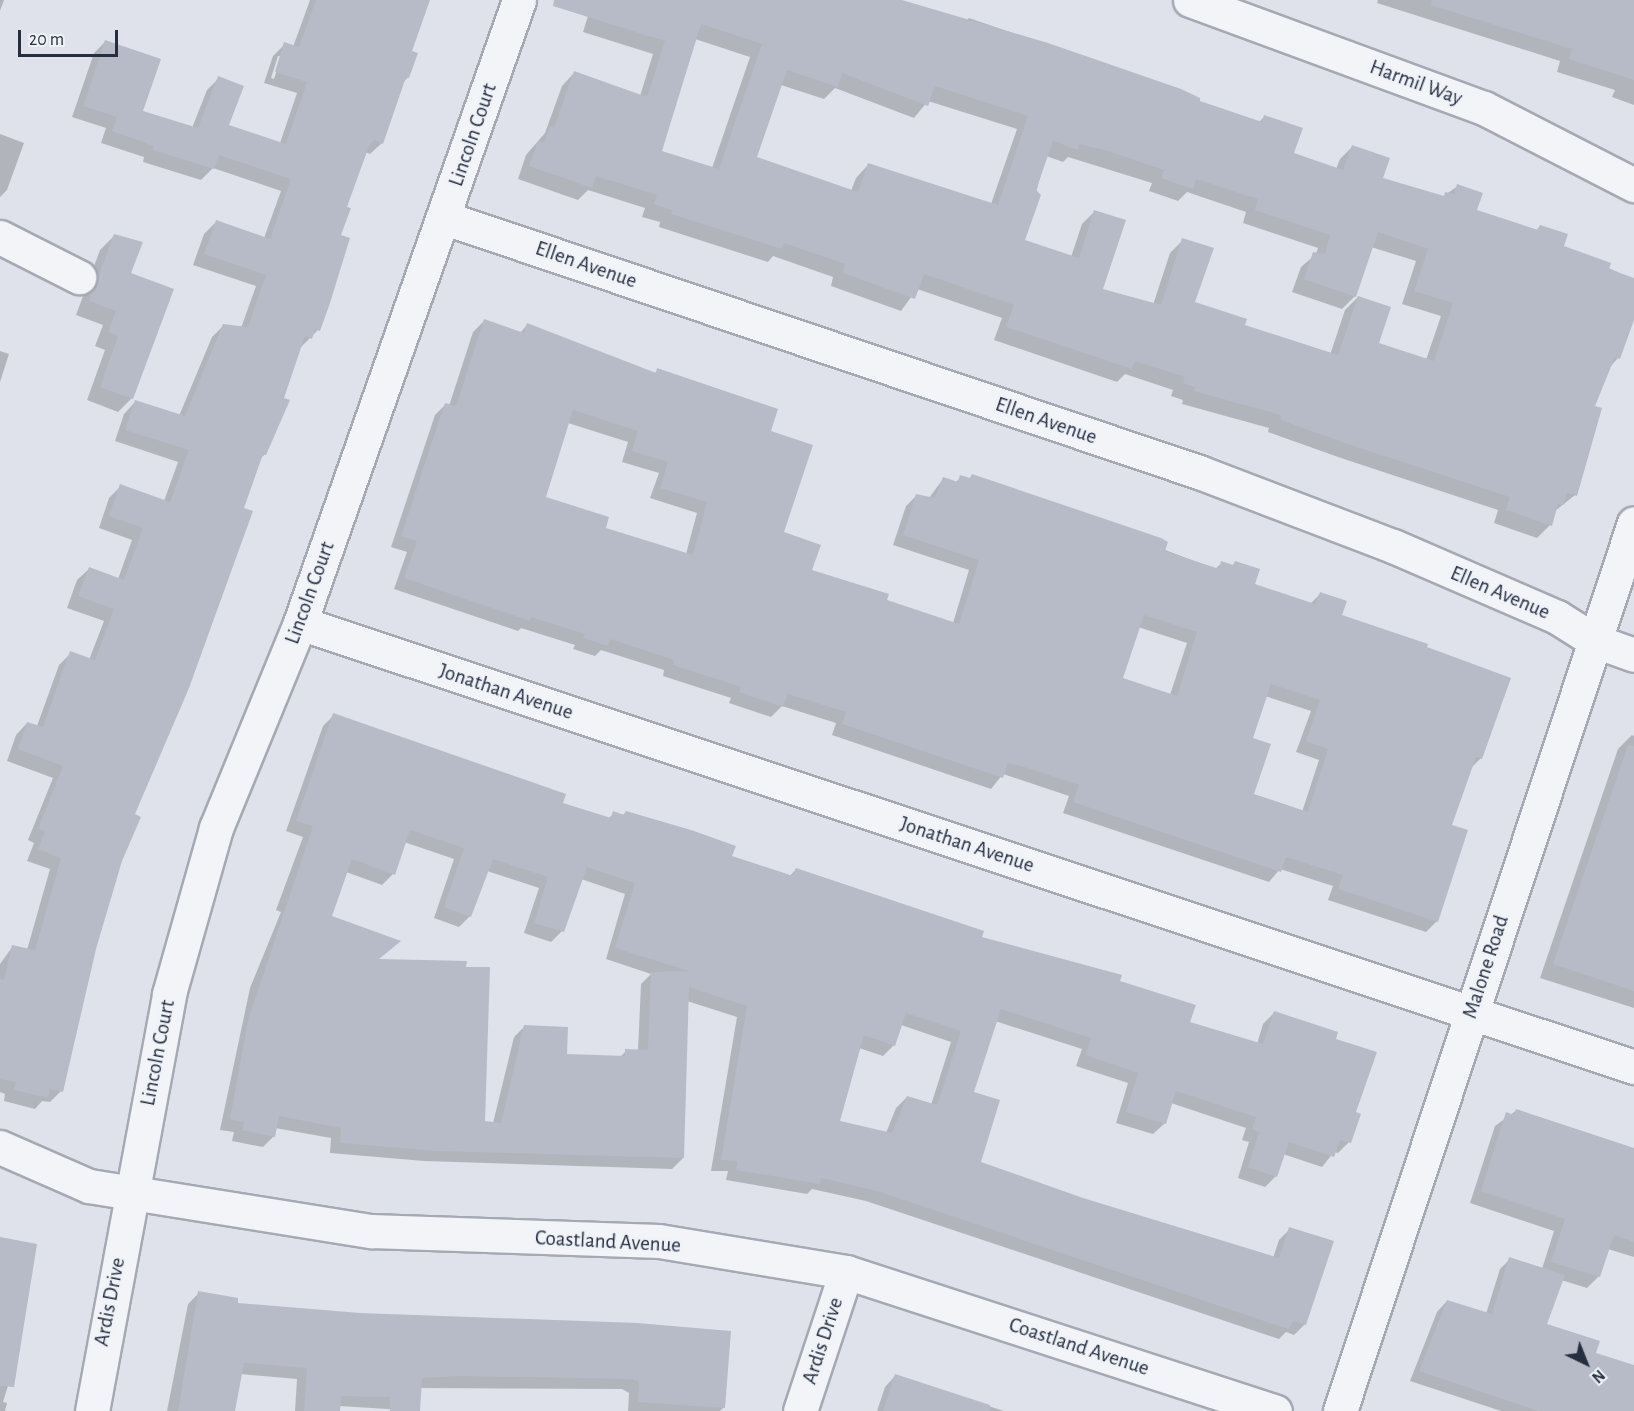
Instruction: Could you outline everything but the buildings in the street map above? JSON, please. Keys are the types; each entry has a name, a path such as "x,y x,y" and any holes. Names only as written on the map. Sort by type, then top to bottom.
{"street":[{"name":"Lincoln Court","path":"131,1194 169,994 216,828 300,623 445,218 519,0"},
{"name":"Harmil Way","path":"1190,0 1484,108 1634,185"},
{"name":"Ellen Avenue","path":"445,218 1199,472 1393,546 1557,617 1595,641 1634,655"},
{"path":"0,237 79,277"},
{"name":"Malone Road","path":"1340,1411 1470,1012 1634,523"},
{"name":"Jonathan Avenue","path":"300,623 1634,1068"},
{"name":"Coastland Avenue","path":"0,1147 89,1186 371,1231 659,1241 846,1272 1275,1411"},
{"name":"Ardis Drive","path":"92,1411 131,1194"},
{"name":"Ardis Drive","path":"800,1411 846,1272"}]}
